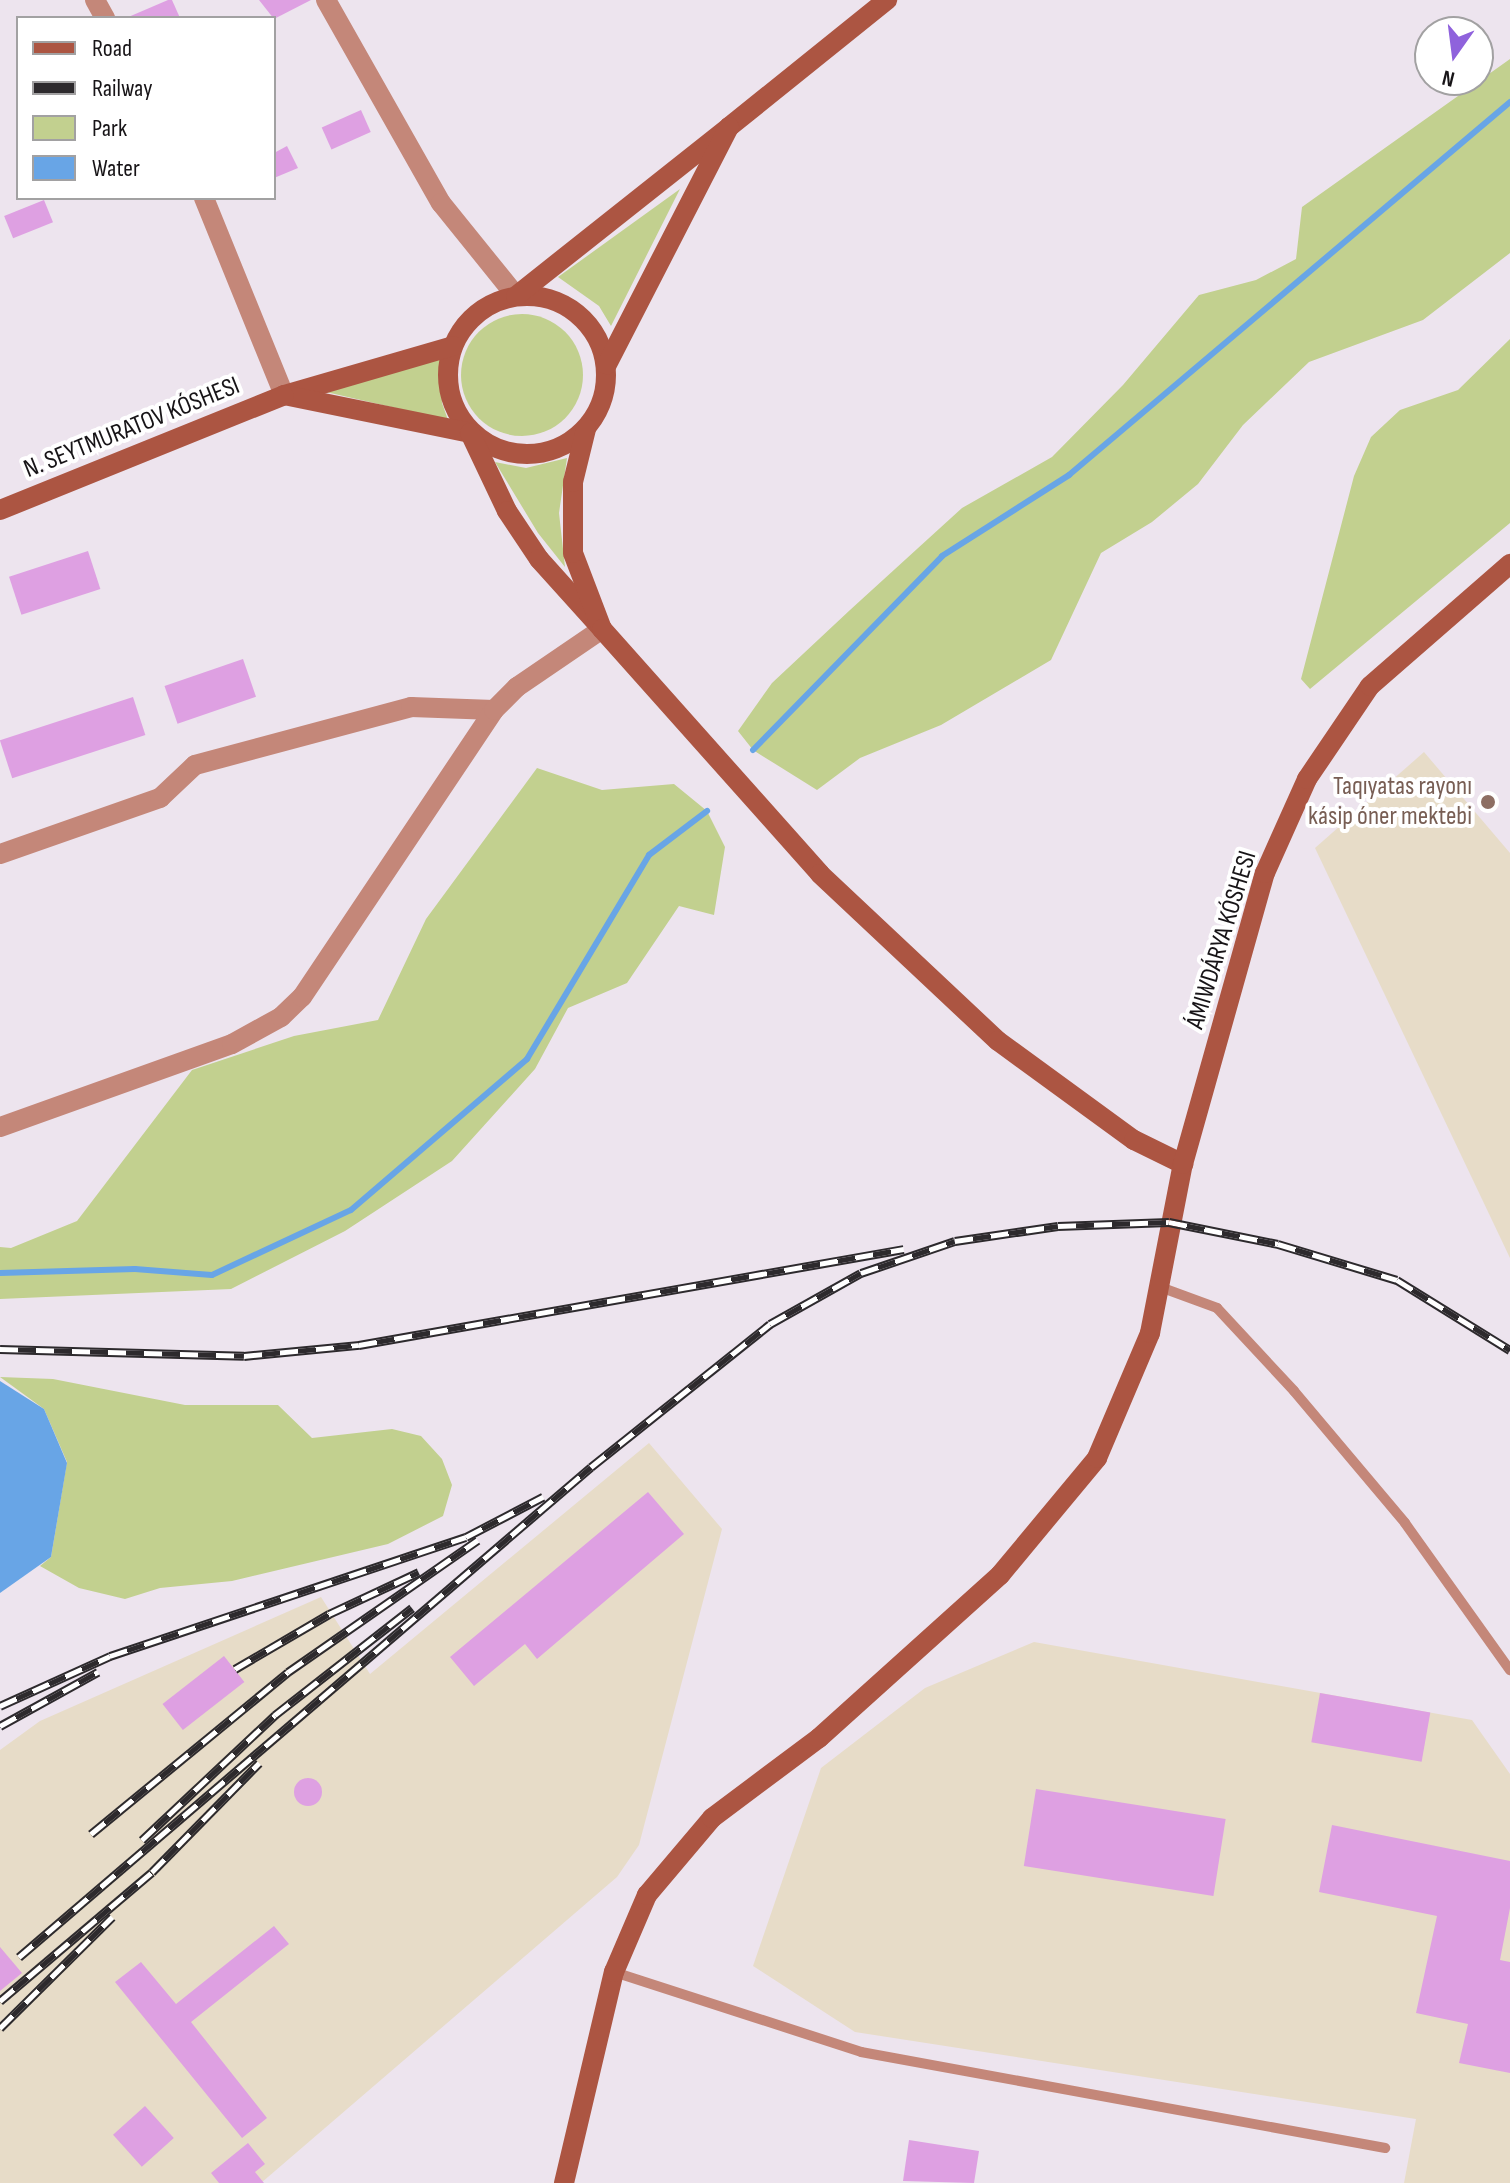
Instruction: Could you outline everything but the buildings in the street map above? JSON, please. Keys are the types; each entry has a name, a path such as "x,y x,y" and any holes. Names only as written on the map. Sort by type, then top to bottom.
{"street":[{"path":"326,0 441,203 516,296 553,301 585,320 607,364"},
{"path":"878,3 729,127 516,296 478,313 453,346 449,392 523,535 602,629 820,874 998,1041 1134,1140 1183,1164"},
{"path":"602,629 573,553 573,482 586,429 603,399 607,364 729,127"},
{"path":"205,200 284,395 470,433 517,454 543,454 566,445 586,429"},
{"name":"N. SEYTMURATOV KÓSHESI","path":"0,510 284,395 453,346"},
{"name":"ÁMIWDÁRYA KÓSHESI","path":"564,2183 614,1972 647,1895 712,1818 819,1738 1000,1575 1043,1527 1097,1458 1132,1383 1160,1287 1169,1222 1183,1164 1265,873 1307,779 1370,686 1510,564"},
{"path":"0,1127 232,1044 281,1017 302,997 494,710 517,687 602,629"},
{"path":"0,854 160,798 195,765 411,707 494,710"}],"lane":[{"path":"1160,1287 1217,1308 1294,1391 1405,1523 1510,1670"},
{"path":"614,1972 861,2052 1385,2148"}],"shaded area":[{"path":"1424,752 1510,853 1510,1258 1315,848"},
{"path":"649,1443 722,1529 639,1845 617,1877 261,2183 0,2183 0,1750 40,1721 321,1597 370,1674"},
{"path":"1034,1642 1472,1720 1510,1774 1510,2183 1404,2183 1416,2119 855,2032 753,1966 821,1768 925,1688"}],"green space":[{"path":"1510,59 1510,253 1423,320 1309,362 1243,425 1198,484 1152,522 1101,553 1051,660 941,725 860,758 817,790 753,750 738,731 772,683 850,610 962,508 1052,457 1123,385 1199,295 1256,280 1296,259 1302,207 1458,96 1494,96 1494,70"},
{"path":"680,189 611,326 599,306 558,277"},
{"path":"522,314 546,318 565,332 579,351 583,375 579,399 565,418 546,432 522,436 498,432 479,418 465,399 461,375 465,351 479,332 498,318"},
{"path":"1510,339 1510,523 1310,689 1301,679 1354,476 1371,437 1400,410 1458,390"},
{"path":"440,357 442,403 448,420 326,392"},
{"path":"567,458 559,513 565,567 538,533 495,462 526,468"},
{"path":"537,768 602,790 674,784 707,811 725,847 714,915 679,906 627,983 568,1008 535,1069 452,1161 345,1231 231,1289 0,1299 0,1247 11,1248 77,1221 192,1070 294,1036 378,1020 426,919"},
{"path":"0,1377 53,1379 185,1405 278,1405 312,1438 392,1429 421,1436 442,1459 452,1485 443,1516 388,1544 232,1581 160,1588 125,1599 79,1588 40,1566 51,1557 67,1462 44,1409"}],"water":[{"path":"0,1381 44,1409 67,1463 51,1557 0,1593"}],"waterway":[{"path":"753,750 942,556 1069,475 1510,102"},
{"path":"0,1273 135,1269 212,1275 351,1210 527,1059 649,855 707,811"}],"railway":[{"path":"19,1957 591,1467 770,1324 861,1273 955,1241 1058,1226 1169,1222 1278,1244 1397,1280 1510,1350"},
{"path":"0,1349 244,1356 359,1345 904,1249"},
{"path":"0,1706 110,1656 466,1537 543,1497"},
{"path":"91,1834 288,1672 478,1540"},
{"path":"235,1669 329,1614 419,1572"},
{"path":"142,1840 275,1715 412,1608"},
{"path":"0,1726 98,1672"},
{"path":"0,2001 152,1872 259,1763"},
{"path":"0,2028 112,1917"}],"place":[{"name":"Taqıyatas rayonı kásip óner mektebi","path":"1488,802"}]}
